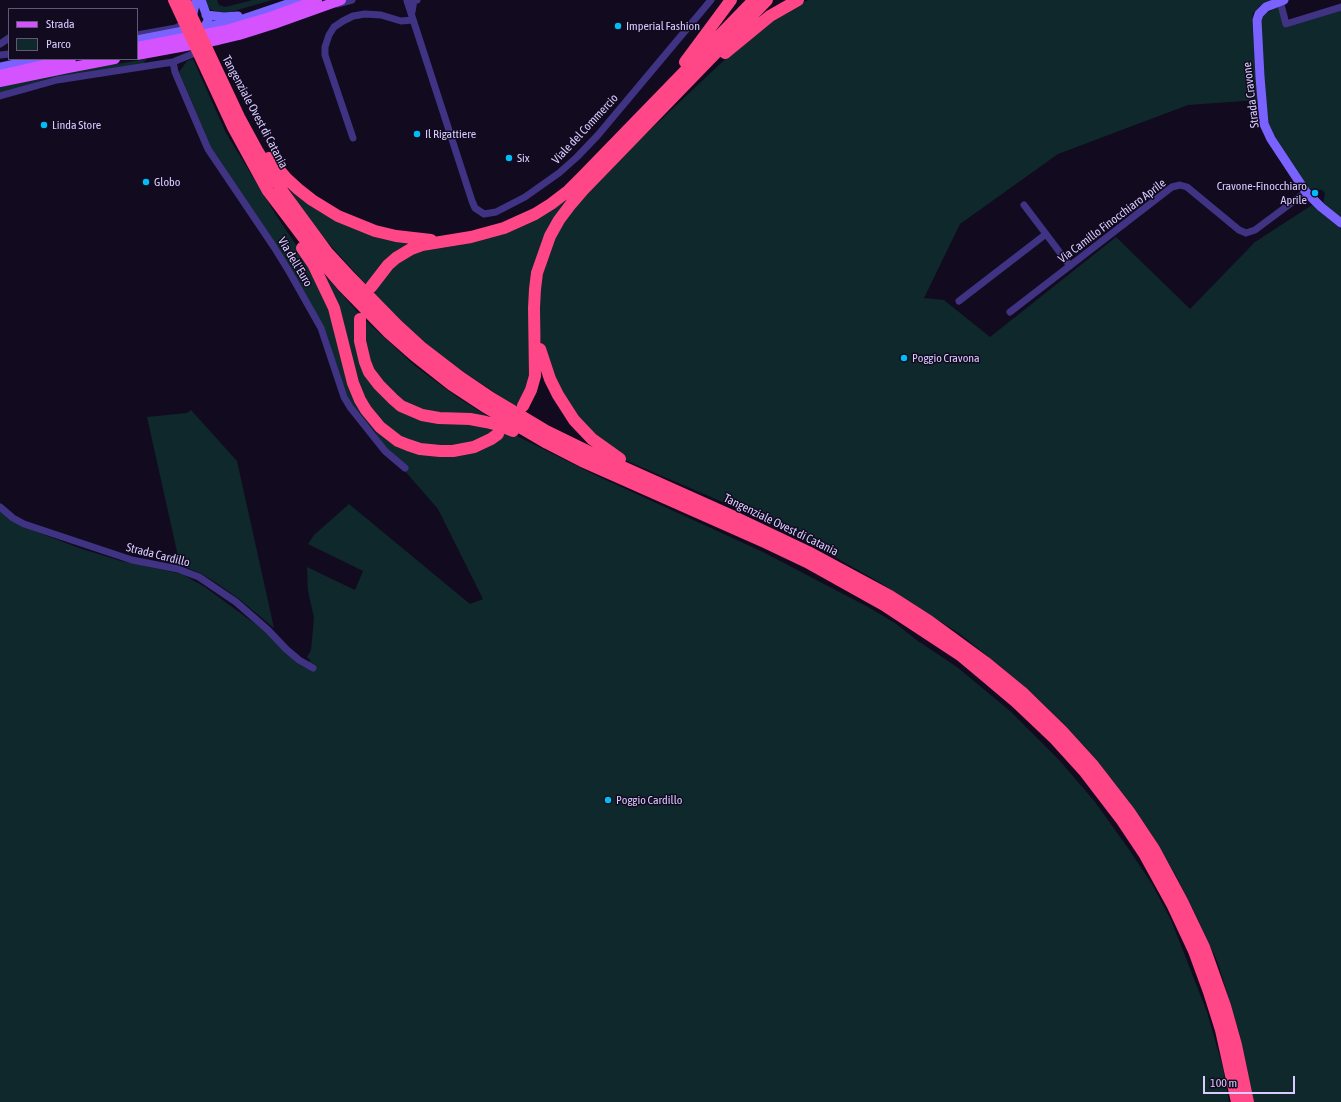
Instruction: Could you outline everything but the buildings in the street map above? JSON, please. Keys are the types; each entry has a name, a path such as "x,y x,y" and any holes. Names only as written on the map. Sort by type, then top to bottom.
{"highway":[{"path":"174,0 204,55 235,97 267,155 286,178 312,200 338,216 375,231 422,239 454,240"},
{"path":"184,0 204,55"},
{"path":"616,142 682,67 731,0"},
{"path":"371,287 388,265 403,253 422,245 454,240 504,228 535,214 551,204 568,191 754,0"},
{"path":"523,406 531,390 535,376 534,290 537,273 550,236 559,220 571,204 634,137 767,0"},
{"path":"634,137 662,114 726,52 770,16 798,0"},
{"name":"Tangenziale Ovest di Catania","path":"204,55 233,127 268,191 342,286 389,333 414,355 484,406 547,443 582,461 807,562 884,605 960,655 1016,702 1054,739 1085,772 1107,800 1144,855 1172,904 1194,951 1213,1004 1230,1066 1237,1102"},
{"name":"Tangenziale Ovest di Catania","path":"204,55 225,89 258,152 303,220 327,252 351,278 397,325 422,347 460,376 515,413 546,430 589,452 812,554 890,596 929,621 985,662 1024,694 1062,731 1092,764 1130,813 1154,849 1182,901 1204,947 1225,1006 1238,1052 1248,1102"},
{"path":"268,191 279,215 313,264 329,296 338,320 356,392 376,424 398,441 432,451 453,451 465,449 482,443 498,434"},
{"path":"360,319 360,341 365,362 370,372 385,392 402,406 411,411 429,417 470,419 498,424 561,456 610,478 665,497"},
{"path":"534,328 544,365 550,379 565,408 583,430 601,447 616,457 656,477 678,492"}],"main road":[{"path":"138,47 226,30 270,17 317,0"},
{"path":"138,55 218,40 274,24 340,0"},
{"path":"0,75 67,60"},
{"path":"0,82 110,60"}],"street":[{"path":"196,0 192,19 194,26 201,28 207,23 201,0"},
{"path":"312,11 352,0"},
{"path":"353,138 326,55 325,47 329,35 334,27 353,16 365,14 381,15 401,21 413,19 410,0 417,0"},
{"name":"Viale del Commercio","path":"413,19 472,201 475,208 484,214 496,212 525,197 559,173 577,157 598,135 711,0"},
{"path":"138,34 176,28 192,19 194,14 198,12 202,12 206,15 224,17 242,16 295,1"},
{"path":"138,40 237,21 295,1"},
{"path":"1282,1 1286,24 1341,7"},
{"name":"Strada Cravone","path":"1282,1 1271,4 1262,10 1257,20 1260,83 1264,124 1271,139 1306,192 1321,207 1341,223"},
{"path":"0,96 57,80 173,62 211,46 218,40"},
{"path":"0,67 34,60"},
{"name":"Via dell'Euro","path":"173,62 175,72 208,149 274,246 321,328 344,398 385,451 405,468"},
{"name":"Via Camillo Finocchiaro Aprile","path":"1010,312 1172,187 1180,185 1186,187 1239,230 1246,233 1255,230 1306,192"},
{"path":"1024,205 1070,266"},
{"path":"959,301 1046,234"},
{"name":"Strada Cardillo","path":"0,507 13,518 24,524 132,560 178,569 199,577 236,602 268,630 286,649 299,660 313,668"}],"green space":[{"path":"203,0 217,0 219,5 225,7 253,0 272,0 227,13 211,10"},
{"path":"808,0 1273,0 1261,5 1253,13 1252,19 1258,100 1188,105 1058,154 960,224 924,298 944,300 990,337 1116,237 1190,309 1255,242 1312,205 1341,229 1341,1102 1254,1102 1240,1036 1218,963 1175,874 1152,835 1119,789 1093,756 1065,725 1035,696 960,634 879,582 783,528 627,461 611,451 572,414 544,358 538,316 542,277 555,237 578,202 634,145 754,32 790,9"},
{"path":"1279,6 1285,28 1341,10 1341,218 1323,204 1325,193 1322,190 1309,189 1270,132 1266,121 1260,22 1265,14"},
{"path":"147,59 144,62 145,64 47,79 0,93 0,87 68,72"},
{"path":"193,59 226,133 276,215 302,254 333,312 355,398 369,421 382,434 396,443 426,454 459,454 476,450 490,444 502,436 494,432 466,444 448,447 432,447 402,439 380,424 365,404 359,392 337,308 320,270 362,317 415,366 457,397 492,419 428,414 405,406 394,398 379,381 368,362 362,340 363,322 358,316 356,329 357,341 362,364 380,392 399,408 427,419 476,423 505,430 593,474 763,552 868,607 895,623 918,641 957,667 1010,711 1060,761 1095,802 1152,884 1171,920 1207,1012 1223,1068 1229,1102 0,1102 0,511 24,527 79,548 121,561 182,574 205,587 262,629 297,663 311,661 307,657 311,650 314,618 308,591 307,567 355,590 363,571 308,544 314,535 349,504 470,604 483,599 438,509 404,470 407,467 380,442 376,433 353,408 345,391 327,335 294,273 211,148 179,72 187,61"},
{"path":"287,185 304,198 413,242 377,283 409,253 460,245 572,195 542,245 533,370 518,408 458,368 428,345 388,309 322,236 297,202"},
{"path":"191,410 237,461 274,628 218,584 200,573 180,565 147,417 187,413"}],"place":[{"name":"Imperial Fashion","path":"618,26"},
{"name":"Linda Store","path":"44,125"},
{"name":"Il Rigattiere","path":"417,134"},
{"name":"Six","path":"509,158"},
{"name":"Globo","path":"146,182"},
{"name":"Cravone-Finocchiaro Aprile","path":"1315,193"},
{"name":"Poggio Cravona","path":"904,358"},
{"name":"Poggio Cardillo","path":"608,800"}]}
